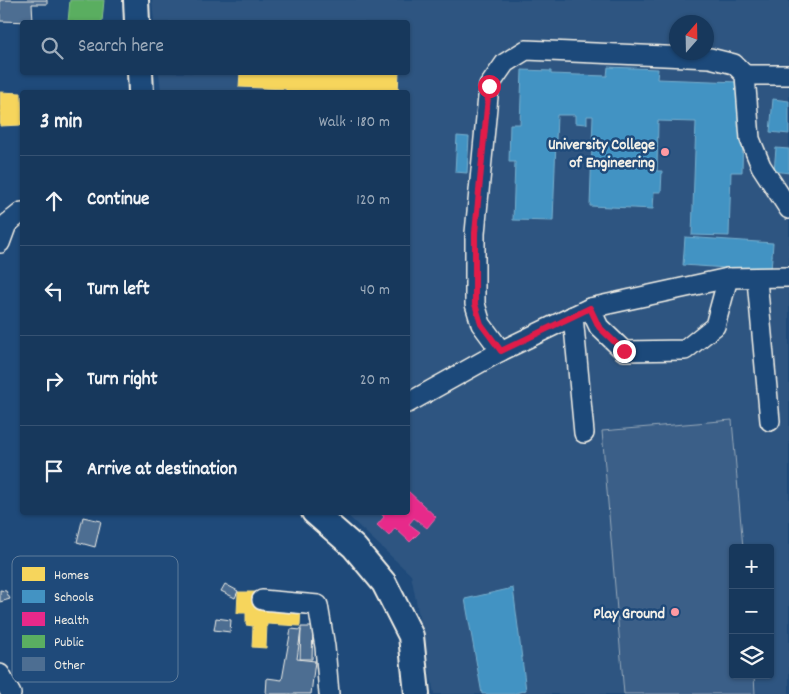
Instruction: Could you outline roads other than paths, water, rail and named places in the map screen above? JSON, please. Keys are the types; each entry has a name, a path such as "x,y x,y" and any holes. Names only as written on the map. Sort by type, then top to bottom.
{"main road":[{"path":"136,0 137,20"},
{"path":"140,75 141,90"},
{"path":"317,515 354,547 384,583 410,636 417,694"}],"street":[{"path":"501,351 481,324 475,304 475,233 489,86 505,63 526,50 700,58 734,64 745,75 750,139 761,166 789,209"},
{"path":"745,75 789,75"},
{"path":"0,243 7,224 20,214"},
{"path":"581,312 624,351 685,350 715,326 728,278"},
{"path":"410,402 501,351 581,312 728,278 757,280 789,278"},
{"path":"757,280 770,421"},
{"path":"581,312 584,433"},
{"path":"262,600 318,605 325,647 329,694"},
{"path":"0,674 12,694"}],"place":[{"name":"University College of Engineering","path":"665,152"},
{"name":"Play Ground","path":"675,612"}]}
